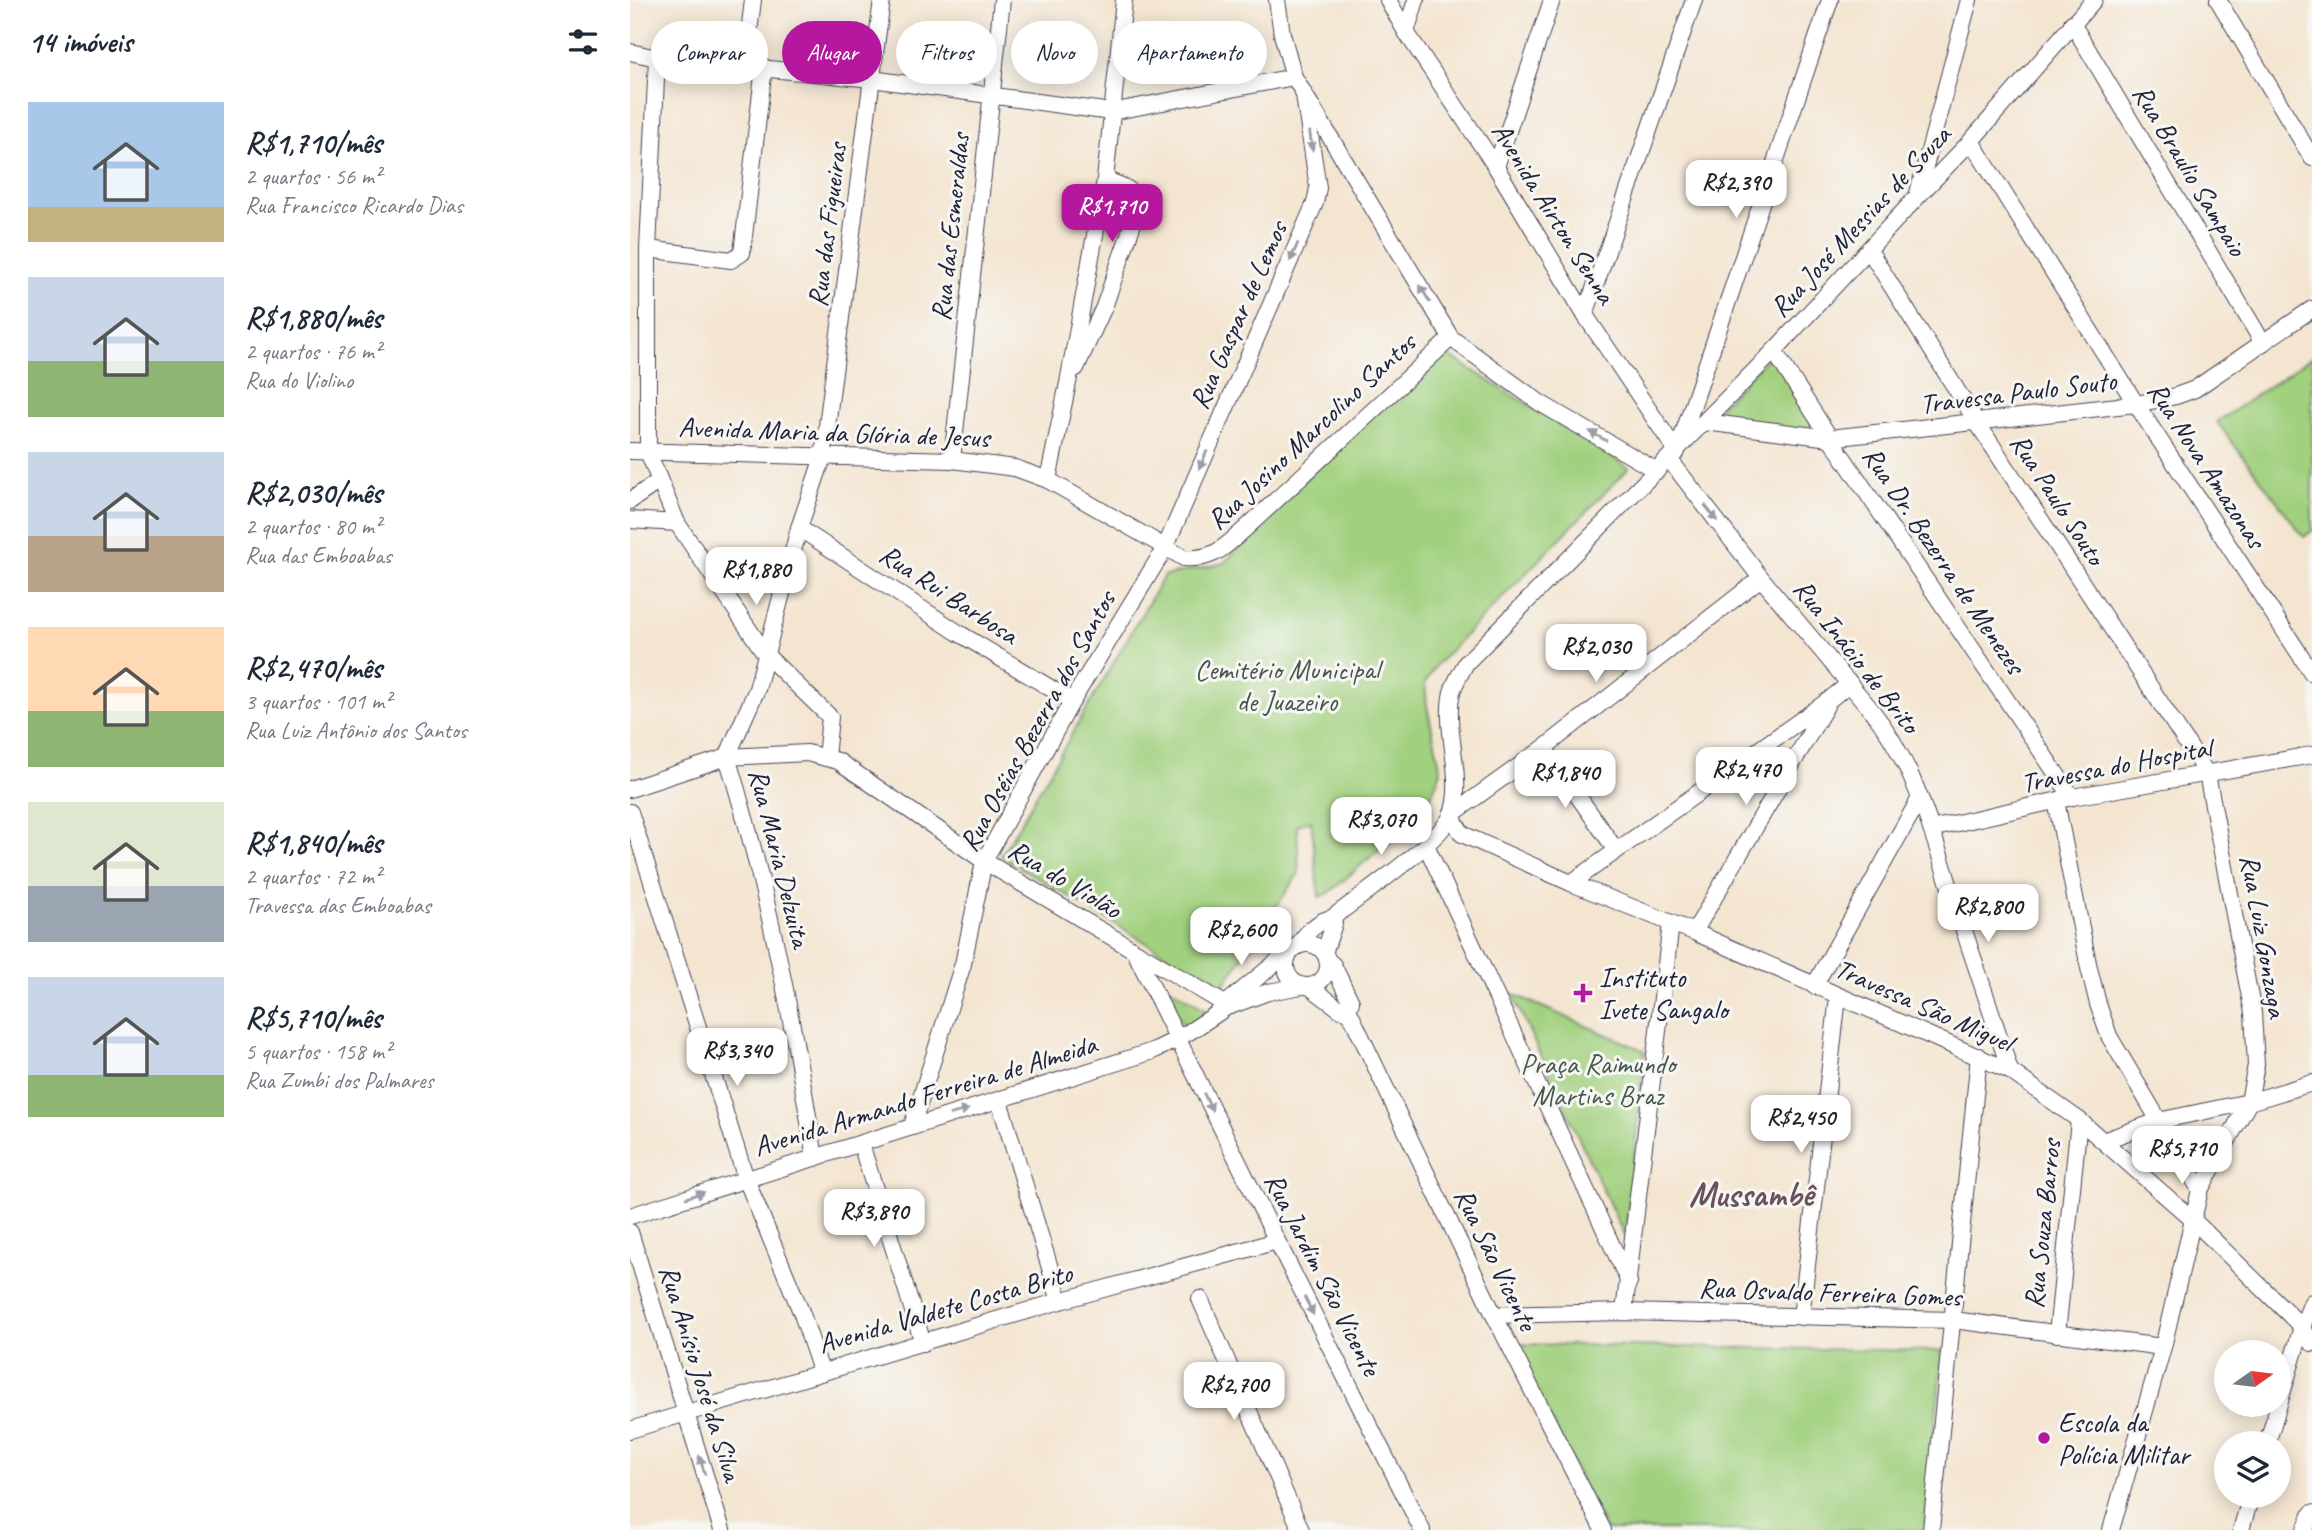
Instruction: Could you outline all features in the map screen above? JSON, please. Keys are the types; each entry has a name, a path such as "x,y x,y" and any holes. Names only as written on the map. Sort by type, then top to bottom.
{"street":[{"path":"750,21 753,0"},
{"name":"Rua das Figueiras","path":"879,21 882,0"},
{"name":"Rua das Esmeraldas","path":"951,460 1002,0"},
{"path":"1048,480 1105,180 1124,0"},
{"path":"1276,0 1294,77 1451,338 1540,403 1657,471"},
{"name":"Avenida Airton Senna","path":"1388,0 1406,32 1496,167 1673,455"},
{"path":"1406,32 1416,0"},
{"path":"1496,167 1552,0"},
{"path":"1585,315 1695,0"},
{"path":"1673,455 1830,0"},
{"path":"1918,196 1969,0"},
{"name":"Rua José Messias de Souza","path":"1451,815 1455,782 1451,703 1452,693 1466,663 1774,351 1971,141 2071,23 2094,0"},
{"path":"2218,0 2312,158"},
{"name":"Rua Braulio Sampaio","path":"2071,23 2263,343"},
{"path":"630,52 651,57"},
{"path":"882,80 1111,112 1294,77"},
{"path":"630,789 727,757 807,753 826,758 830,717 766,655 677,523 648,452 648,249 656,84"},
{"path":"648,249 732,260 742,253 762,84"},
{"name":"Rua das Figueiras","path":"824,457 871,84"},
{"name":"Rua Gaspar de Lemos","path":"1165,548 1315,203 1318,188 1304,94"},
{"name":"Rua Nova Amazonas","path":"1971,141 2136,404 2312,673"},
{"path":"1068,383 1104,307 1137,212 1135,195 1125,187 1105,180"},
{"name":"Rua Paulo Souto","path":"1869,250 1978,424 2207,774"},
{"name":"Travessa Paulo Souto","path":"1704,422 1830,438 1978,424 2136,404 2176,396 2195,389 2312,309"},
{"name":"Rua Josino Marcolino Santos","path":"1165,548 1184,558 1199,559 1217,554 1451,338"},
{"name":"Rua Dr. Bezerra de Menezes","path":"1774,351 2064,799"},
{"name":"Avenida Maria da Glória de Jesus","path":"630,451 951,460 1015,468 1048,480 1165,548"},
{"name":"Rua Inácio de Brito","path":"1673,455 1760,578 1888,730 1920,798 2010,1071"},
{"name":"Rua Maria Delzuita","path":"815,1158 797,1050 765,896 747,821 727,757 757,689 799,528 824,457"},
{"path":"630,501 659,481"},
{"path":"630,520 677,523"},
{"name":"Rua Rui Barbosa","path":"799,528 957,632 1072,702"},
{"name":"Rua Oséias Bezerra dos Santos","path":"912,1126 964,964 984,861 1072,702 1165,548"},
{"path":"1348,1009 1341,1010 1290,977 1287,964 1303,938 1426,845 1444,827 1451,815 1544,748 1760,578"},
{"path":"1571,883 1850,683"},
{"path":"1694,932 1829,700"},
{"path":"1544,748 1616,850"},
{"name":"Travessa do Hospital","path":"1931,829 2064,799 2312,755"},
{"name":"Rua do Violão","path":"826,758 838,761 984,861 1228,1006"},
{"name":"Rua Luiz Gonzaga","path":"2192,1219 2200,1189 2249,1102 2256,1065 2253,1013 2207,774"},
{"path":"1814,986 1920,798"},
{"path":"2064,799 2098,1004 2109,1036 2200,1189"},
{"path":"630,812 746,1178 802,1314 821,1371"},
{"name":"Travessa São Miguel","path":"1451,815 1462,834 1571,883 1694,932 2010,1071 2079,1120 2192,1219 2302,1327 2312,1343"},
{"path":"1426,845 1629,1282"},
{"path":"1326,957 1312,945 1293,952 1228,1002 1228,1006 1268,992 1306,986 1322,980 1328,967 1326,957 1334,925 1332,918"},
{"path":"1624,1312 1671,923"},
{"name":"Rua Jardim São Vicente","path":"1135,951 1422,1530"},
{"name":"Rua São Vicente","path":"1326,957 1333,965 1350,1002 1348,1009 1494,1315 1603,1530"},
{"path":"1801,1317 1838,997"},
{"name":"Avenida Armando Ferreira de Almeida","path":"630,1216 1150,1052 1178,1040 1228,1006"},
{"path":"1931,1530 1979,1056"},
{"path":"2103,1141 2158,1121 2249,1102 2312,1083"},
{"path":"999,1100 1060,1301"},
{"name":"Rua Souza Barros","path":"2057,1335 2079,1120"},
{"path":"861,1144 923,1343"},
{"path":"2112,1530 2163,1348 2192,1219"},
{"name":"Rua Anísio José da Silva","path":"630,1232 722,1530"},
{"name":"Avenida Valdete Costa Brito","path":"630,1430 1060,1301 1277,1241"},
{"path":"1200,1299 1301,1530"},
{"path":"2271,1431 2312,1302"},
{"name":"Rua Osvaldo Ferreira Gomes","path":"1494,1315 1624,1312 1954,1320 2163,1348"},
{"path":"2241,1530 2247,1508"},
{"path":"2305,1530 2312,1513"}],"green space":[{"name":"Cemitério Municipal de Juazeiro","path":"1435,347 1629,468 1436,665 1425,683 1427,706 1441,771 1431,797 1411,822 1329,893 1319,897 1311,820 1297,825 1299,873 1222,988 1001,856 1164,576 1224,563"},
{"path":"1774,351 1830,438 1705,422"},
{"path":"2312,357 2312,531 2304,537 2217,422"},
{"path":"1158,980 1206,1010 1185,1029"},
{"name":"Praça Raimundo Martins Braz","path":"1512,994 1645,1051 1625,1237"},
{"path":"1512,1344 1943,1351 1924,1530 1606,1530"}],"place":[{"name":"Instituto Ivete Sangalo","path":"1583,993"},
{"name":"Escola da Polícia Militar","path":"2044,1438"}],"district":[{"name":"Mussambê","path":"1751,1194"}]}
